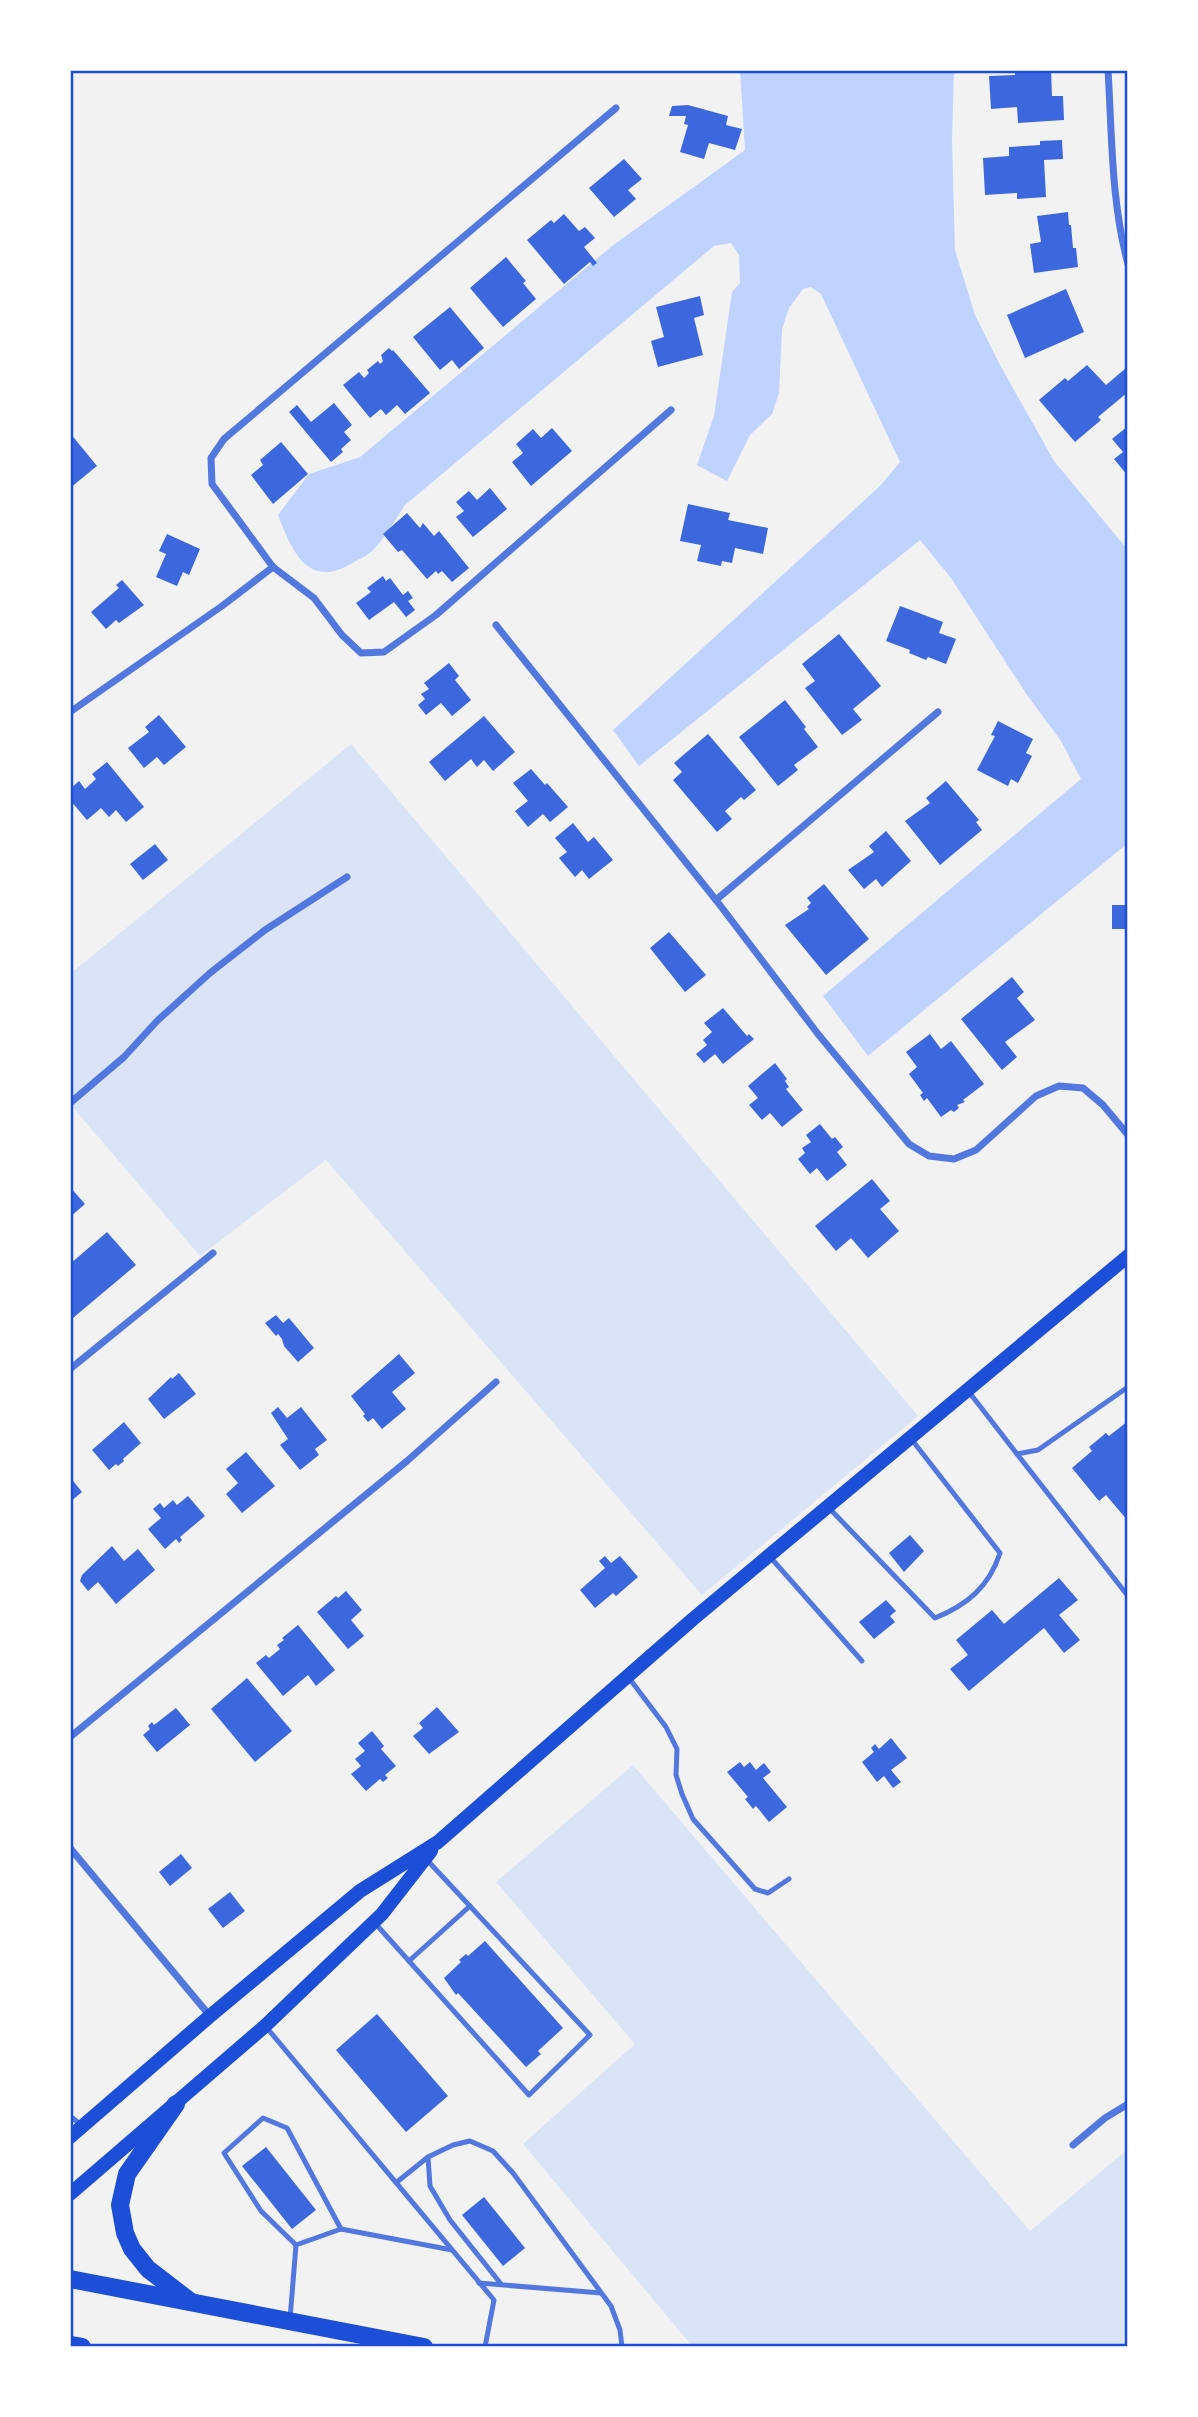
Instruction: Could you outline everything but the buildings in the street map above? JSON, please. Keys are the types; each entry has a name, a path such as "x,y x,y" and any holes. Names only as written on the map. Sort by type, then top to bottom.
{"main road":[{"path":"70,2137 360,1891 438,1842 769,1555 1128,1256"},
{"path":"70,2194 265,2026 374,1922 438,1842"},
{"path":"176,2104 127,2174 120,2205 125,2232 132,2249 148,2269 194,2304"},
{"path":"70,2279 424,2347"},
{"path":"70,2345 82,2347"}],"street":[{"path":"1108,70 1115,183 1128,264"},
{"path":"616,108 224,439 211,458 212,484 273,566 314,598 342,635 361,653 384,652 436,615 671,410"},
{"path":"70,712 222,606 273,566"},
{"path":"496,625 716,900 818,1034 909,1144 929,1156 954,1158 976,1150 1037,1096 1059,1086 1083,1088 1103,1105 1128,1135"},
{"path":"716,900 938,712"},
{"path":"70,1103 124,1057 157,1021 210,973 265,930 347,877"},
{"path":"70,1368 213,1253"},
{"path":"70,1737 407,1461 496,1382"},
{"path":"70,1848 210,2016"},
{"path":"1073,2145 1128,2104"}],"lane":[{"path":"1017,1454 1038,1450 1128,1387"},
{"path":"967,1390 1128,1596"},
{"path":"828,1506 935,1618 951,1612 976,1595 994,1572 1000,1553 911,1437"},
{"path":"769,1555 862,1661"},
{"path":"627,1676 666,1727 677,1749 676,1775 681,1794 693,1819 755,1889 768,1893 789,1879"},
{"path":"374,1922 530,2095 590,2035 425,1859"},
{"path":"410,1961 470,1906"},
{"path":"265,2026 494,2300 485,2347"},
{"path":"70,2116 83,2126"},
{"path":"296,2245 261,2211 224,2153 263,2118 287,2128 341,2229"},
{"path":"397,2182 428,2157 453,2145 470,2141 493,2151 513,2173 611,2306 620,2330 622,2347"},
{"path":"428,2157 430,2186 457,2230 501,2284"},
{"path":"296,2245 341,2229 452,2250"},
{"path":"289,2322 296,2245"},
{"path":"479,2283 601,2293"}],"shaded area":[{"path":"351,744 918,1416 702,1595 326,1160 200,1256 70,1104 70,974"},
{"path":"633,1765 1030,2231 1128,2149 1128,2347 693,2347 523,2144 635,2044 496,1882"}],"water":[{"path":"740,70 954,70 952,140 955,250 975,315 1054,461 1128,550 1128,843 868,1056 823,996 1081,779 1061,741 1027,695 951,578 920,540 639,766 613,730 880,486 900,462 821,294 811,287 803,289 789,308 782,329 779,393 772,414 750,435 727,481 697,465 714,416 732,292 740,283 739,255 731,243 714,246 405,505 382,540 364,557 338,570 314,570 296,554 278,515 309,474 360,457 612,246 745,150"}]}
